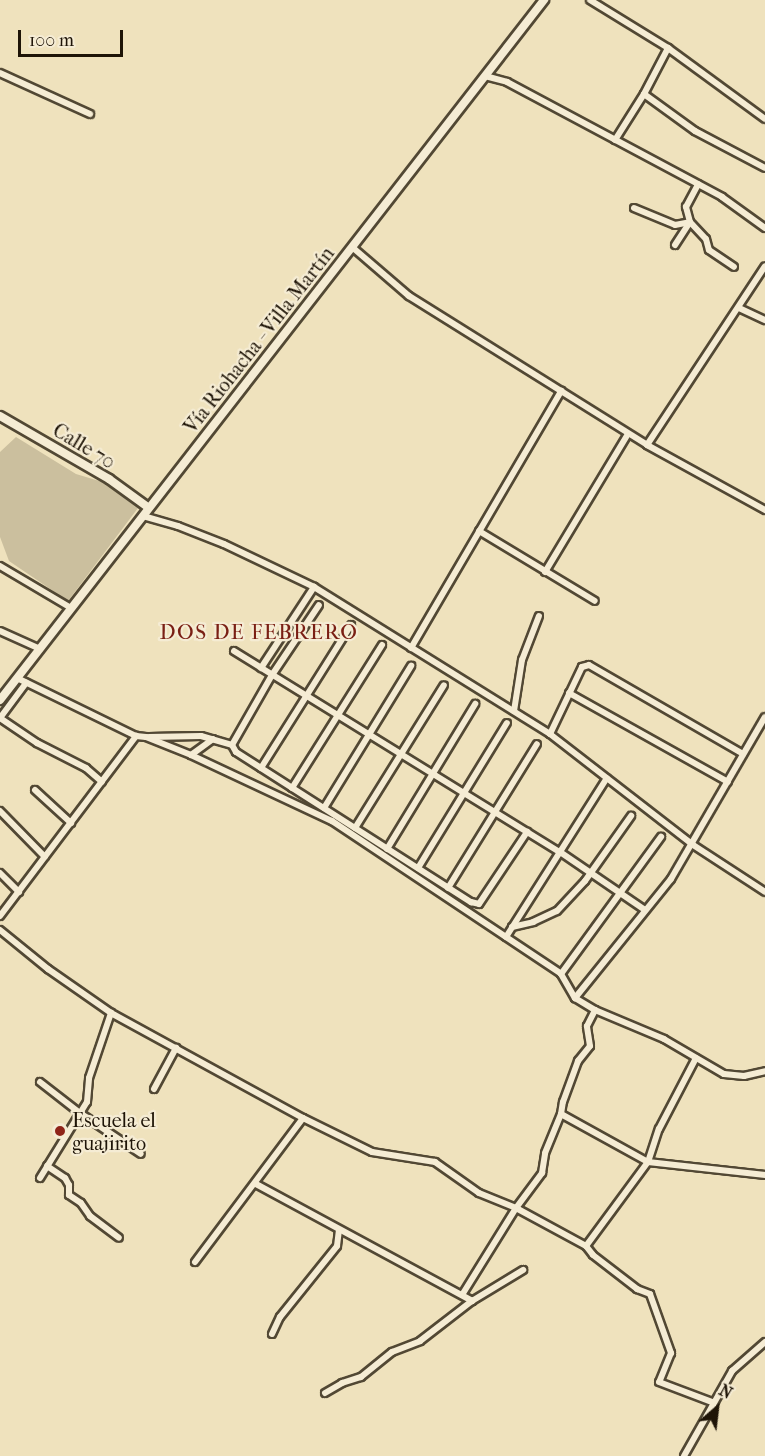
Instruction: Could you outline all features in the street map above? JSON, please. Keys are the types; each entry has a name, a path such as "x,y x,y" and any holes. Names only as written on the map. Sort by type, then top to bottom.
{"main road":[{"name":"Vía Riohacha - Villa Martín","path":"0,700 544,0"},
{"name":"Calle 70","path":"0,416 109,479 149,508"}],"street":[{"path":"590,0 668,48 765,119"},
{"path":"615,140 644,94 668,48"},
{"path":"0,72 90,114"},
{"path":"485,76 507,82 722,197 765,228"},
{"path":"644,94 695,131 765,168"},
{"path":"698,184 686,207 690,222 706,238 711,252 734,267"},
{"path":"634,208 675,225 690,222"},
{"path":"675,245 690,222"},
{"path":"352,247 409,296 628,434 765,510"},
{"path":"647,445 740,308 764,268"},
{"path":"740,308 765,320"},
{"path":"411,648 561,391"},
{"path":"545,572 628,434"},
{"path":"143,516 178,526 224,544 314,587 550,734 693,845 765,892"},
{"path":"479,531 595,601"},
{"path":"0,566 71,608"},
{"path":"261,668 314,587"},
{"path":"232,745 272,675 319,605"},
{"path":"513,711 522,660 539,616"},
{"path":"261,768 351,625"},
{"path":"0,631 40,649"},
{"path":"292,788 382,645"},
{"path":"234,651 527,831 645,910"},
{"path":"550,734 582,667 589,665 743,754"},
{"path":"324,808 411,666"},
{"path":"17,678 136,736 190,735 232,745 236,752 448,888 479,904 527,831"},
{"path":"26,682 0,718 37,743 86,768 102,782"},
{"path":"355,828 444,685"},
{"path":"569,693 728,782"},
{"path":"387,849 475,704"},
{"path":"575,998 671,879 693,845 765,717"},
{"path":"418,868 507,723"},
{"path":"0,916 136,736"},
{"path":"146,737 191,755 332,821 561,974 575,998 595,1010 664,1039 724,1074 744,1076 765,1071"},
{"path":"191,755 213,739"},
{"path":"448,888 537,744"},
{"path":"506,937 607,778"},
{"path":"35,790 70,823"},
{"path":"0,811 45,856"},
{"path":"512,927 532,922 557,911 590,873 631,816"},
{"path":"561,974 661,837"},
{"path":"0,873 19,892"},
{"path":"0,930 48,969 111,1013 303,1118 372,1152 435,1162 479,1193 516,1208 586,1246 592,1255 637,1289 650,1294 671,1353 659,1382 712,1402"},
{"path":"462,1295 516,1208 542,1173 545,1153 561,1114 578,1061 590,1046 586,1026 595,1010"},
{"path":"40,1178 87,1102 89,1078 111,1013"},
{"path":"154,1089 176,1048"},
{"path":"586,1246 648,1162 659,1129 696,1058"},
{"path":"40,1082 80,1113 141,1154"},
{"path":"561,1114 648,1162 765,1175"},
{"path":"195,1263 303,1118"},
{"path":"47,1166 65,1178 69,1185 69,1194 81,1203 90,1216 119,1238"},
{"path":"256,1184 472,1300"},
{"path":"272,1334 280,1317 337,1246 339,1230"},
{"path":"325,1394 342,1383 361,1377 392,1352 420,1341 472,1300 523,1270"},
{"path":"684,1456 712,1402 732,1371 765,1342"}],"shaded area":[{"path":"16,437 76,474 106,483 138,508 68,601 9,561 0,537 0,452"}],"place":[{"name":"Escuela el guajirito","path":"60,1131"}],"district":[{"name":"DOS DE FEBRERO","path":"259,632"}]}
